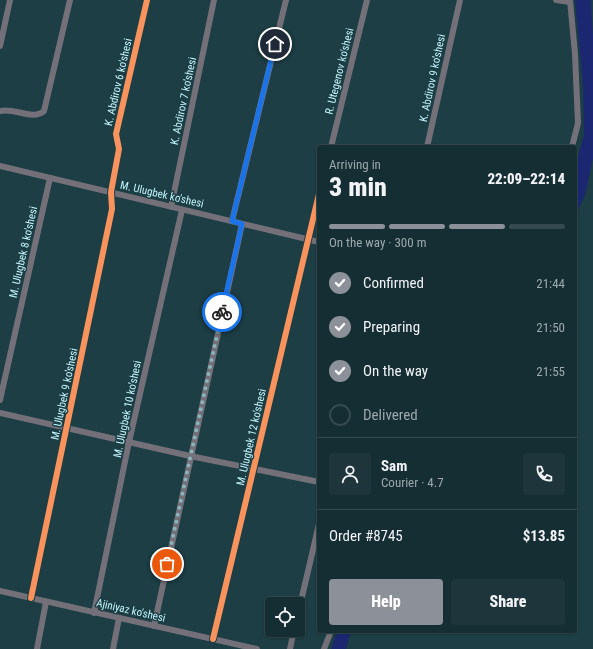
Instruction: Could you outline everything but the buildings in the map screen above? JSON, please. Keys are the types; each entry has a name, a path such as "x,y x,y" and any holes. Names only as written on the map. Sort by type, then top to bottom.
{"street":[{"path":"0,46 10,0"},
{"path":"0,111 6,109 37,115 44,111 47,105 70,0"},
{"name":"K. Abdirov 6 ko'shesi","path":"110,192 119,149 116,134 147,0"},
{"name":"K. Abdirov 7 ko'shesi","path":"171,207 214,0"},
{"path":"232,221 286,0"},
{"name":"R. Utegenov ko'shesi","path":"331,145 367,0"},
{"name":"K. Abdirov 9 ko'shesi","path":"427,145 460,0"},
{"path":"556,0 570,1 575,54 578,123 572,145"},
{"name":"M. Ulugbek ko'shesi","path":"0,166 317,241"},
{"name":"M. Ulugbek 8 ko'shesi","path":"0,400 50,178"},
{"name":"M. Ulugbek 9 ko'shesi","path":"31,598 112,209 110,192"},
{"path":"308,239 317,202"},
{"name":"M. Ulugbek 10 ko'shesi","path":"94,612 129,442 182,210"},
{"path":"154,626 242,224"},
{"name":"M. Ulugbek 12 ko'shesi","path":"213,639 308,239"},
{"path":"0,412 190,456 317,482"},
{"path":"302,597 317,533"},
{"name":"Ajiniyaz ko'shesi","path":"0,591 257,649"},
{"path":"36,649 46,602"},
{"path":"112,649 119,618"},
{"path":"324,649 331,633"},
{"path":"290,649 293,637"}],"shaded area":[{"path":"575,0 591,0 593,37 593,158 585,195 577,212 577,160 584,135 583,85"},
{"path":"336,633 350,633 346,649 331,649"}],"cycle path":[{"path":"31,598 112,209 111,192 119,149 116,134 147,0"},
{"path":"213,639 317,202"}],"way so far":[{"path":"167,564 222,312"}],"route":[{"path":"222,312 242,224 232,221 275,44"}]}
